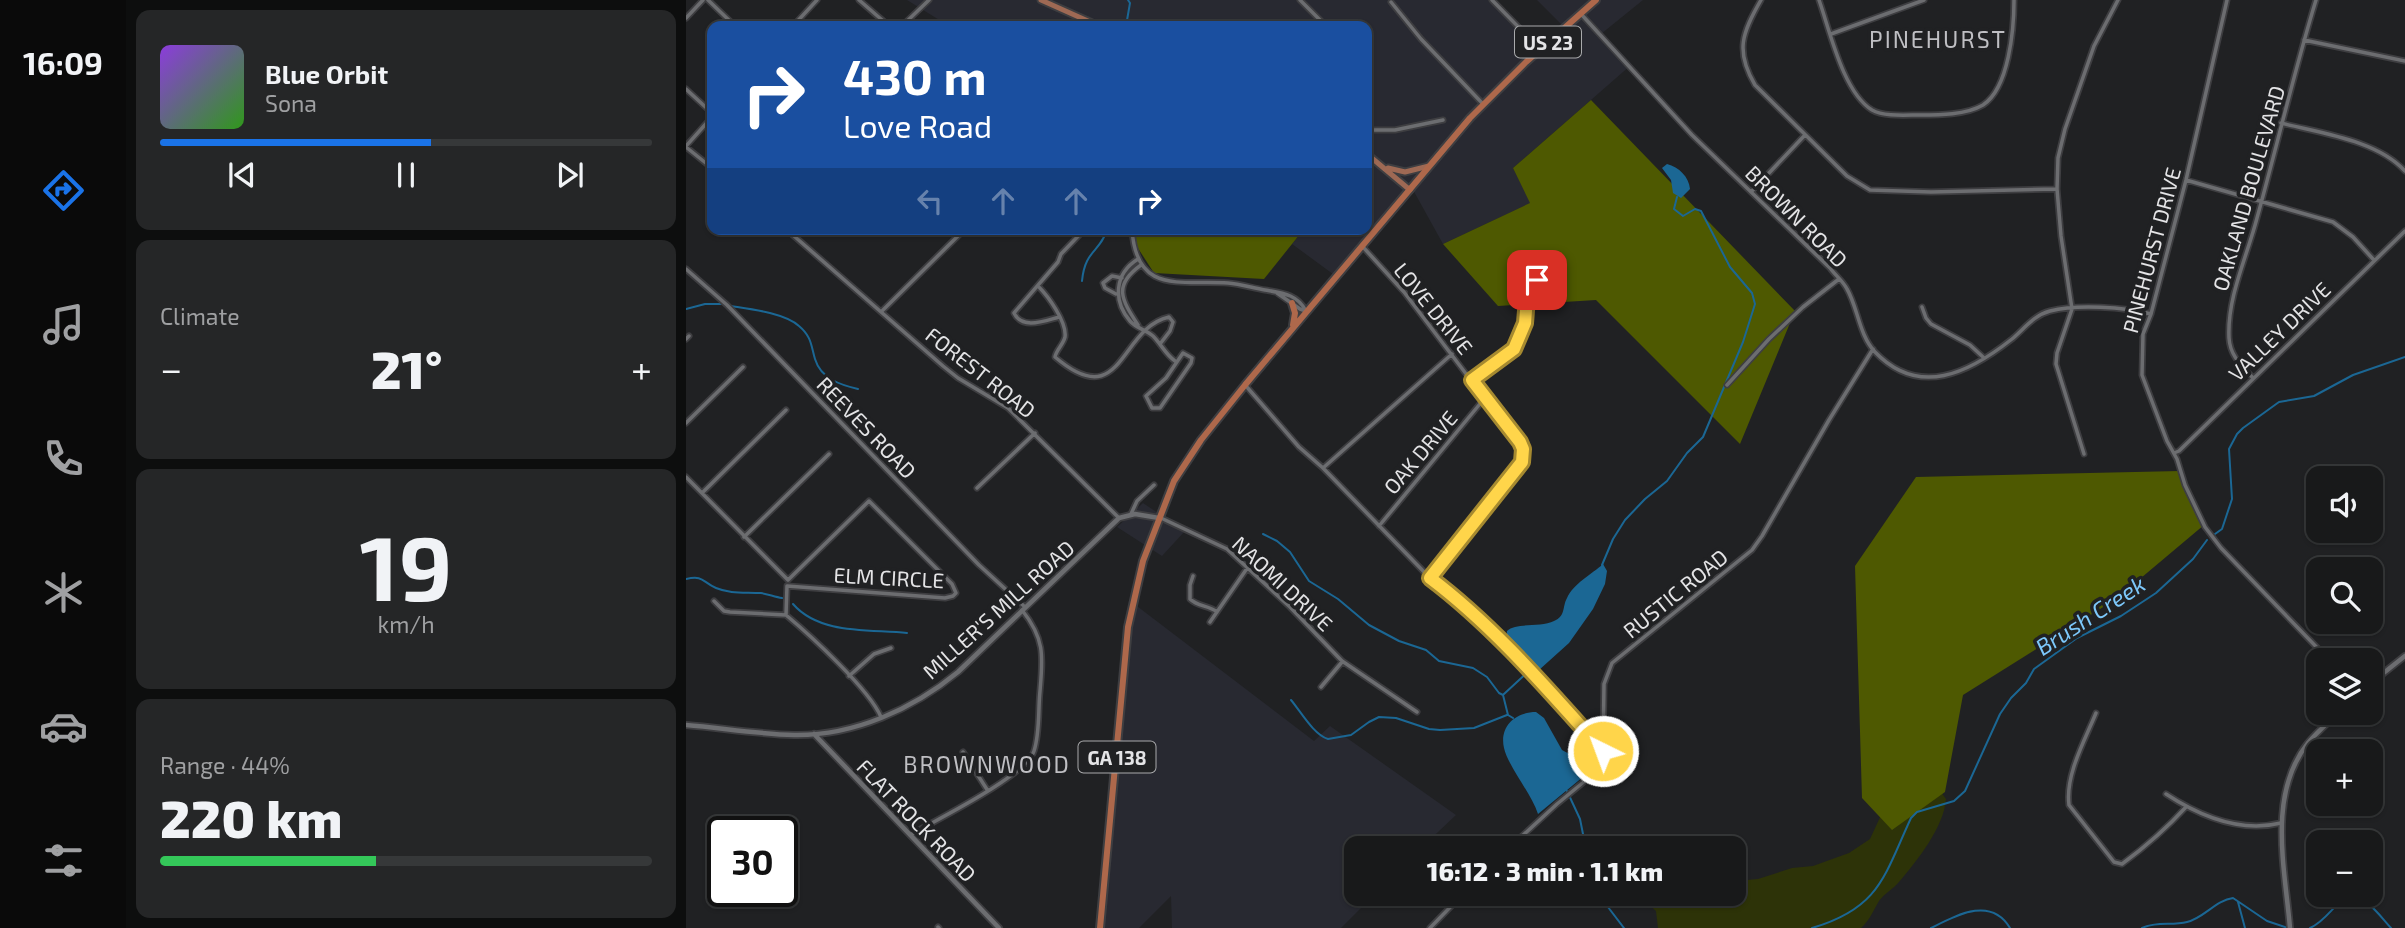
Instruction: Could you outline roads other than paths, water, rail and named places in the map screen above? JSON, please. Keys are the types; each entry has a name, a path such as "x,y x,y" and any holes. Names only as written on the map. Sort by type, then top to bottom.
{"highway":[{"name":"US 23","path":"1410,190 1483,104 1596,0"},
{"name":"GA 138","path":"1100,928 1128,627 1141,568 1170,490 1210,428 1292,327 1410,190"},
{"path":"1292,303 1295,313 1292,327"}],"main road":[{"path":"1042,0 1088,21"},
{"path":"1372,157 1410,190"},
{"path":"1382,166 1405,172 1429,166"}],"street":[{"path":"686,18 705,0 729,21"},
{"path":"798,21 817,0"},
{"path":"859,0 883,21"},
{"path":"907,21 929,0"},
{"path":"1300,0 1321,21"},
{"path":"1492,0 1540,49"},
{"path":"1761,0 1745,32 1742,53 1745,68 1755,85 1847,176 1870,190 1931,192 2057,188"},
{"path":"1819,0 1846,77 1860,99 1873,111 1931,115 1966,111 1981,106 1992,98 2008,53 2014,26 2014,0"},
{"path":"1831,34 1924,0"},
{"path":"2084,454 2056,363 2072,309 2061,236 2057,188 2058,158 2069,116 2094,46 2118,0"},
{"name":"PINEHURST DRIVE","path":"2227,0 2186,180 2151,314 2143,334 2142,375 2185,485 2205,527 2221,548 2317,648"},
{"name":"OAKLAND BOULEVARD","path":"2253,378 2232,352 2229,324 2232,298 2262,202 2316,0"},
{"path":"1391,2 1421,40 1483,104"},
{"name":"BROWN ROAD","path":"1581,14 1692,135 1839,279 1847,288 1872,349 1901,372 1922,378 1950,373 1998,350 2039,316 2050,311 2134,310 2151,314"},
{"path":"2304,40 2405,61"},
{"path":"686,89 707,110"},
{"path":"1372,130 1395,130 1443,120"},
{"path":"707,121 686,146 707,165"},
{"path":"2281,123 2373,148 2396,161 2405,171"},
{"path":"1751,192 1805,135"},
{"path":"2186,180 2338,225 2374,259"},
{"name":"VALLEY DRIVE","path":"2174,453 2405,231"},
{"name":"FOREST ROAD","path":"793,235 948,371 1007,407 1119,518"},
{"path":"881,312 959,235"},
{"path":"1059,317 1030,323 1014,313 1079,235"},
{"path":"1132,235 1133,250 1141,265 1156,276 1174,283 1230,283 1289,295 1306,311"},
{"name":"LOVE DRIVE","path":"1362,247 1404,292 1523,449 1523,458 1515,472 1430,578"},
{"path":"1117,295 1129,266 1138,259"},
{"path":"1139,326 1121,293 1126,277 1141,265"},
{"name":"REEVES ROAD","path":"686,269 726,305 1023,609 1035,626 1042,646 1036,743 1029,760 988,791 910,836"},
{"path":"1122,278 1112,276 1103,283 1105,288 1117,295 1129,319 1147,331 1175,361"},
{"path":"1727,385 1769,339 1803,307 1839,279"},
{"path":"1472,380 1514,349 1525,323 1527,298 1537,280"},
{"path":"1038,286 1051,300 1065,335 1055,358 1078,373 1091,378 1101,377 1112,370 1147,331 1164,318 1171,319 1173,322 1170,331 1160,344"},
{"path":"1275,292 1306,311"},
{"path":"1922,306 1931,324 1970,345 1983,358"},
{"name":"RUSTIC ROAD","path":"1522,836 1597,771 1603,751 1604,684 1612,663 1752,550 1872,349"},
{"path":"1183,353 1192,358 1160,408 1152,408 1146,396 1166,378 1175,361 1183,353"},
{"path":"1324,468 1452,354"},
{"path":"686,423 743,368"},
{"path":"1245,385 1299,447 1324,468 1430,578 1453,595 1603,751"},
{"name":"OAK DRIVE","path":"1379,526 1485,399"},
{"path":"702,493 786,410"},
{"path":"977,488 1035,433"},
{"path":"744,537 829,454"},
{"path":"686,477 788,580 786,615"},
{"path":"1131,514 1134,505 1154,485"},
{"name":"ELM CIRCLE","path":"787,586 945,598 956,593 952,584 869,501 788,580"},
{"name":"MILLER'S MILL ROAD","path":"686,725 765,733 814,734 836,731 881,717 918,700 946,682 1119,518 1131,514 1159,517"},
{"name":"NAOMI DRIVE","path":"1159,517 1227,549 1290,607 1342,661 1417,712"},
{"path":"1210,622 1248,568"},
{"path":"1193,576 1190,599 1194,603 1212,607 1217,612"},
{"path":"714,601 724,611 786,615 849,676 874,704 881,717"},
{"path":"849,676 874,654 891,648"},
{"path":"2383,673 2405,656"},
{"path":"1321,687 1342,661"},
{"path":"2096,713 2076,763 2067,795 2068,805 2114,862 2122,864 2139,852 2165,831 2186,807"},
{"path":"2290,928 2281,823 2286,791 2307,744 2326,725"},
{"name":"FLAT ROCK ROAD","path":"814,734 999,928"},
{"path":"963,752 988,791"},
{"path":"2166,794 2186,807 2228,824 2262,828 2281,823"},
{"path":"1430,928 1451,906"}],"water":[{"path":"1667,164 1679,170 1688,180 1690,189 1681,198 1673,193 1671,180 1662,168"},
{"path":"1603,564 1607,571 1605,584 1593,609 1569,643 1535,671 1506,641 1507,631 1558,619 1574,588"},
{"path":"1536,712 1544,718 1562,750 1588,760 1595,767 1538,814 1506,755 1503,740 1511,722 1522,715"}],"waterway":[{"path":"1127,21 1130,3 1128,0"},
{"path":"1602,565 1625,520 1667,481 1687,453 1703,437 1743,342 1755,304 1752,293 1730,267 1701,211 1695,209 1683,216 1674,209 1677,197"},
{"path":"1082,281 1086,263 1105,235"},
{"path":"686,309 705,304 721,304"},
{"path":"731,306 767,312 793,322 809,338 822,372 839,383 858,389"},
{"name":"Brush Creek","path":"2215,534 2222,529 2232,499 2229,449 2243,428 2279,402 2314,396 2353,375 2405,357"},
{"path":"1263,534 1290,552 1309,581 1338,599 1369,625 1399,641 1426,650 1439,661 1473,668 1487,677 1503,695 1508,715 1513,718"},
{"name":"Brush Creek","path":"1812,928 1835,920 1866,900 1886,873 1911,818 1917,812 1954,801 1965,791 2000,714 2034,669 2077,638 2121,616 2156,593 2193,559 2207,540"},
{"path":"686,579 700,579 727,591 761,593 782,598"},
{"path":"793,604 804,614 831,626 907,633"},
{"path":"1504,694 1531,669"},
{"path":"1291,700 1313,728 1328,739 1351,735 1379,717 1396,718 1440,730 1474,728 1507,715"},
{"path":"1567,791 1580,819 1583,836"},
{"path":"2310,928 2348,896 2368,904 2391,928"},
{"path":"2142,928 2187,922 2233,898 2267,921 2288,928"},
{"path":"2238,902 2245,928"},
{"path":"1607,906 1624,928"},
{"path":"1931,928 1973,911 1993,913 2002,918 2010,928"}],"district":[{"name":"PINEHURST","path":"1938,39"},
{"name":"BROWNWOOD","path":"987,764"}]}
